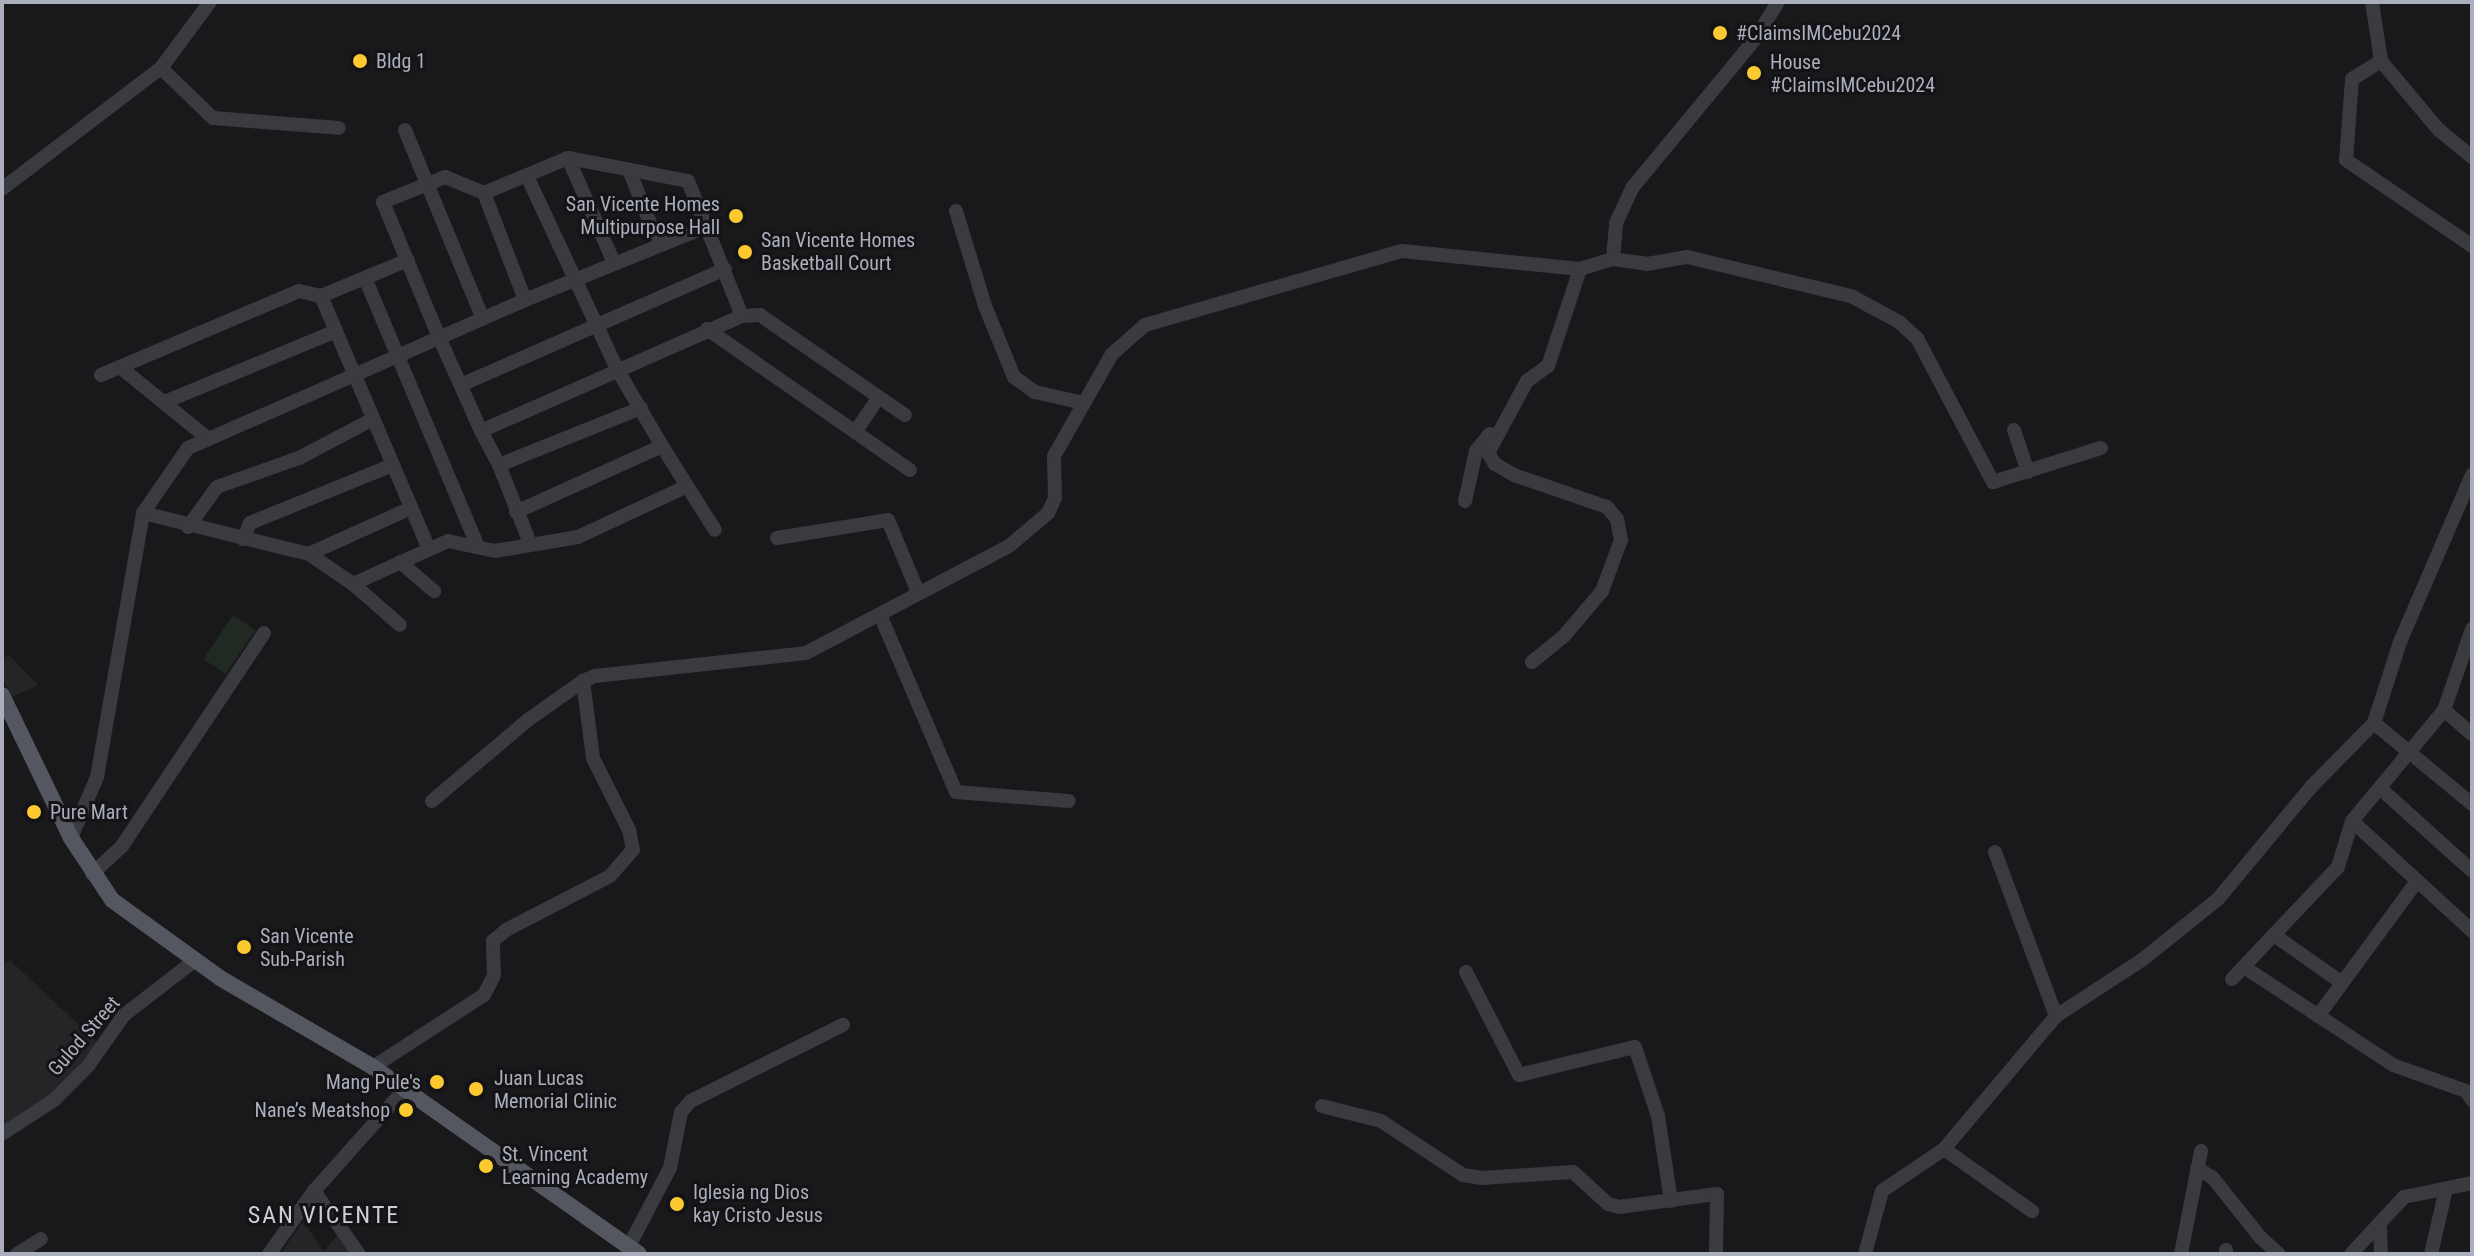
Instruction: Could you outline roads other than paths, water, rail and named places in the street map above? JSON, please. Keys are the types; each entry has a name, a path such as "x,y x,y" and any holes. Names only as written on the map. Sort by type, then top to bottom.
{"main road":[{"path":"2,695 71,838 92,874 135,919 194,961 373,1067 634,1250"}],"street":[{"path":"2,189 161,68 210,2"},
{"path":"1613,259 1616,223 1632,188 1756,38 1778,2"},
{"path":"2372,2 2381,61 2439,130 2472,157"},
{"path":"2381,61 2352,79 2346,160 2472,246"},
{"path":"161,68 213,118 339,128"},
{"path":"405,130 483,319"},
{"path":"568,158 614,263"},
{"path":"530,543 499,465 439,337 383,202 445,177 484,193 568,158 688,181 742,316"},
{"path":"629,170 659,245"},
{"path":"527,176 573,281 617,369 685,487 715,530"},
{"path":"484,193 525,300"},
{"path":"956,211 985,306 1014,377 1035,392 1084,403"},
{"path":"71,838 97,777 143,513 179,457 206,437 525,300 706,227"},
{"path":"432,801 528,720 583,681 595,676 795,656 881,617 918,592 1009,546 1037,526 1055,498 1054,456 1112,354 1127,336 1145,325 1402,251 1580,269 1613,259 1647,264 1687,257 1851,296 1917,338 1993,482 2101,448"},
{"path":"101,375 299,291 321,296 408,260"},
{"path":"463,384 725,269"},
{"path":"1532,662 1564,636 1602,591 1621,540 1617,519 1607,507 1495,464 1489,446 1527,381 1548,366 1580,269"},
{"path":"365,278 395,357 477,544"},
{"path":"321,296 429,549"},
{"path":"481,431 707,329 742,316 760,315 905,415"},
{"path":"707,329 910,470"},
{"path":"167,401 336,331"},
{"path":"120,367 167,401 206,437"},
{"path":"855,432 879,397"},
{"path":"499,465 641,408"},
{"path":"188,527 217,487 299,458 373,419"},
{"path":"2014,430 2028,472"},
{"path":"1465,501 1476,451 1498,431"},
{"path":"516,512 662,446"},
{"path":"243,539 250,523 393,465"},
{"path":"1865,1254 1882,1191 1944,1149 2056,1016 2142,960 2218,899 2311,787 2374,723 2400,642 2472,475"},
{"path":"353,584 448,541 477,544 495,551 578,537 685,487"},
{"path":"309,554 411,508"},
{"path":"143,513 188,527 309,554 353,584 400,625"},
{"path":"777,538 888,520 918,592"},
{"path":"400,562 434,591"},
{"path":"881,617 956,792 1069,801"},
{"path":"2232,979 2338,867 2352,821 2412,754 2444,710 2472,629"},
{"path":"92,874 122,846 264,633"},
{"path":"373,1067 484,995 494,975 493,941 506,930 610,876 633,850 629,830 593,758 583,681"},
{"path":"2444,710 2472,734"},
{"path":"2374,723 2472,804"},
{"path":"2381,789 2472,871"},
{"path":"2352,821 2472,931"},
{"path":"1995,852 2056,1016"},
{"path":"2318,1016 2417,881"},
{"path":"2274,935 2342,983"},
{"name":"Gulod Street","path":"2,1134 54,1100 88,1066 124,1015 194,961"},
{"path":"2244,967 2393,1065 2466,1091 2472,1100"},
{"path":"1466,972 1519,1075 1635,1047 1658,1116 1671,1201"},
{"path":"634,1250 670,1168 681,1112 691,1101 843,1025"},
{"path":"269,1254 314,1191 405,1089"},
{"path":"1322,1106 1381,1121 1463,1175 1482,1178 1573,1172 1608,1204 1671,1201 1717,1194 1716,1254"},
{"path":"1944,1149 2032,1211"},
{"path":"2181,1254 2201,1151"},
{"path":"2197,1168 2213,1178 2260,1237 2279,1254"},
{"path":"2351,1254 2366,1233 2380,1228 2404,1197 2472,1183"},
{"path":"2431,1254 2446,1189"},
{"path":"314,1191 359,1254"},
{"path":"2380,1228 2381,1254"},
{"path":"22,1253 41,1239"}],"place":[{"name":"#ClaimsIMCebu2024","path":"1720,33"},
{"name":"Bldg 1","path":"360,61"},
{"name":"House #ClaimsIMCebu2024","path":"1754,73"},
{"name":"San Vicente Homes Multipurpose Hall","path":"736,216"},
{"name":"San Vicente Homes Basketball Court","path":"745,252"},
{"name":"Pure Mart","path":"34,812"},
{"name":"San Vicente Sub-Parish","path":"244,947"},
{"name":"Mang Pule's","path":"437,1082"},
{"name":"Juan Lucas Memorial Clinic","path":"476,1089"},
{"name":"Nane’s Meatshop","path":"406,1110"},
{"name":"St. Vincent Learning Academy","path":"486,1166"},
{"name":"Iglesia ng Dios kay Cristo Jesus","path":"677,1204"}],"district":[{"name":"SAN VICENTE","path":"324,1216"}]}
